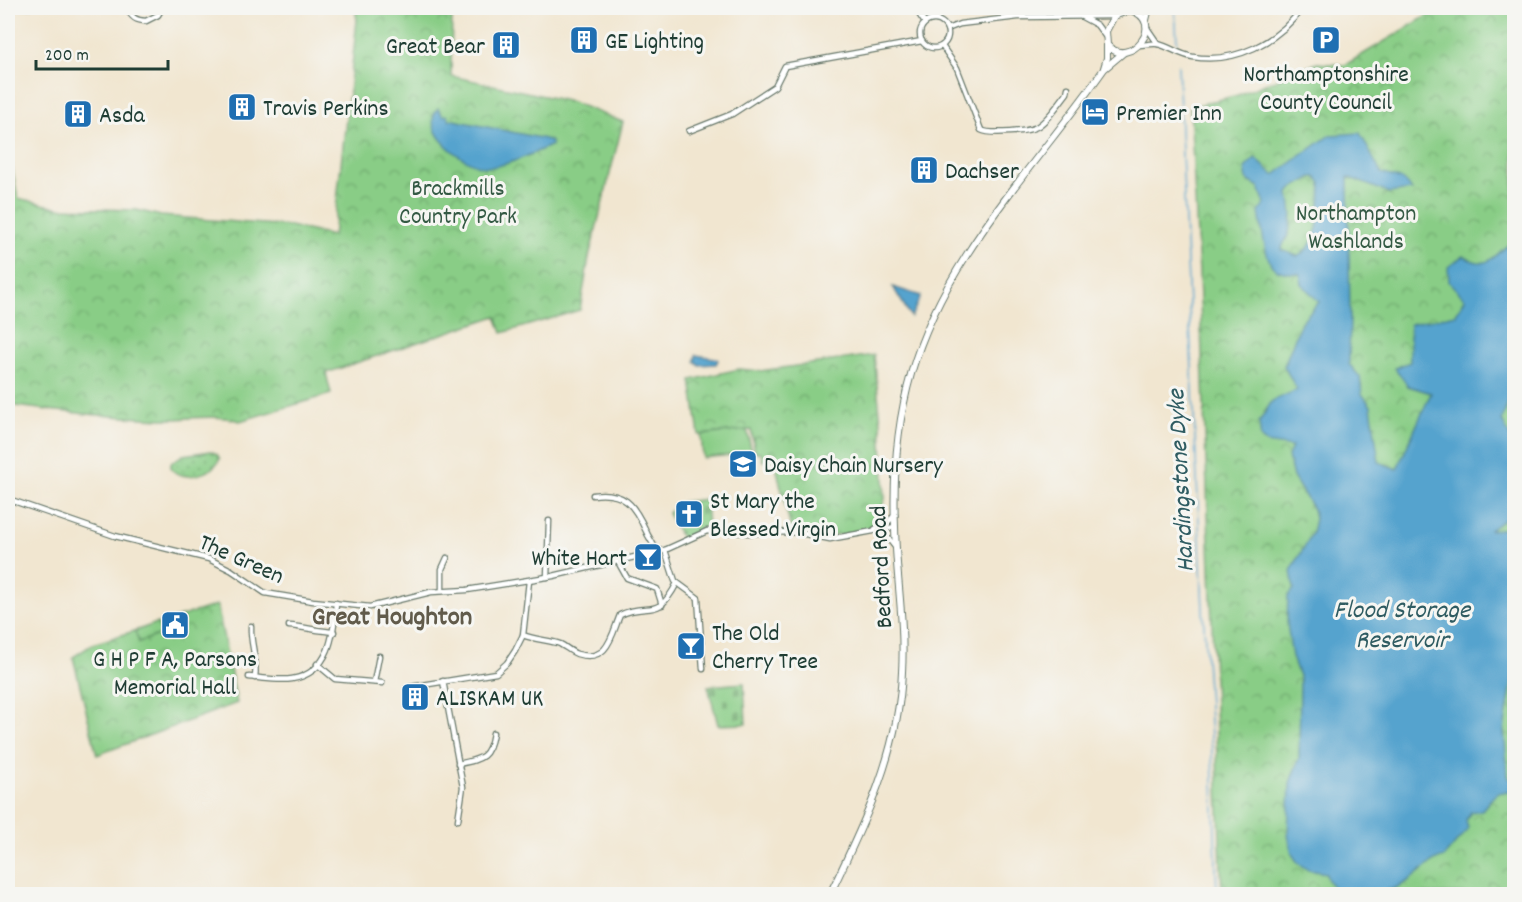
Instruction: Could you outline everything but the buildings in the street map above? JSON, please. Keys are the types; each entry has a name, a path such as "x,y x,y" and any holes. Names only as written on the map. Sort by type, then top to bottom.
{"highway":[{"path":"1146,20 1132,9 1114,16 1105,36 1107,45 1114,51 1123,53 1139,45 1147,28 1149,8"},
{"name":"Bedford Road","path":"1104,69 1107,45"},
{"name":"Bedford Road","path":"830,894 874,798 895,723 902,672 895,527 897,446 902,410 911,373 930,324 961,265 984,230 1104,69 1123,53"}],"street":[{"path":"128,8 136,20 146,21 158,15 162,8"},
{"path":"915,8 925,23"},
{"path":"1139,45 1158,45 1197,57 1227,55 1250,50 1267,42 1284,29 1302,8"},
{"path":"947,29 960,24 988,20 1045,16 1114,16"},
{"path":"1079,16 1097,26 1105,36"},
{"path":"689,130 732,114 774,87 785,66 922,41 932,48 942,46 948,37 947,29 938,21 925,23"},
{"path":"922,41 921,30 925,23"},
{"path":"1147,28 1158,45"},
{"path":"942,46 957,68 981,130 986,133 1038,127 1067,93 1068,88"},
{"path":"593,495 613,494 634,507 647,534 653,540 656,552"},
{"name":"The Green","path":"8,499 107,534 209,559 265,592 313,602 378,606 431,592 529,581 568,573 665,550 707,531 795,532 830,539 875,529"},
{"path":"875,529 887,523 895,515"},
{"path":"549,521 550,577"},
{"path":"875,529 895,527"},
{"path":"875,529 889,538 896,548"},
{"path":"665,550 677,583 698,598 703,669"},
{"path":"442,591 443,565 447,558"},
{"path":"617,560 627,578 658,591 662,605"},
{"path":"437,563 443,565"},
{"path":"410,687 496,673 507,663 523,635 529,581"},
{"path":"523,635 540,641 560,644 576,653 599,654 608,644 620,615 657,608 662,605 677,583"},
{"path":"249,678 291,679 309,672 327,653 334,632 336,603"},
{"path":"251,626 250,641 256,659 255,678"},
{"path":"289,626 334,632"},
{"path":"374,682 379,656"},
{"path":"317,664 335,679 382,683"},
{"path":"443,681 463,787 458,820"},
{"path":"458,764 485,755 491,748 493,733"}],"green space":[{"path":"8,8 12,8 8,147"},
{"name":"Brackmills Country Park","path":"355,8 452,8 451,76 572,102 623,122 589,257 580,310 502,333 496,316 326,373 331,394 240,421 212,417 163,419 124,417 8,405 8,147 18,198 59,208 137,210 161,216 290,226 333,236 357,20"},
{"name":"Northampton Washlands","path":"1440,8 1514,8 1514,888 1509,894 1222,894 1199,273 1190,107 1238,95 1317,63 1345,65"},
{"path":"874,355 885,499 876,526 839,535 791,529 774,458 763,461 761,452 755,452 751,430 699,435 691,380 739,369 760,371"},
{"path":"747,430 752,453 703,458 701,435"},
{"path":"211,451 220,459 216,465 204,473 190,476 171,469 171,463 183,455"},
{"path":"706,499 708,528 700,529 682,539 668,513 682,502"},
{"path":"217,605 237,703 97,755 73,657 93,644"},
{"path":"157,623 161,634 139,642 135,631"},
{"path":"744,683 746,724 718,725 708,686"}],"water":[{"path":"438,108 443,116 447,115 449,119 545,139 552,145 501,165 486,167 477,165 456,154 439,137 434,127 433,117"},
{"name":"Flood Storage Reservoir","path":"1360,133 1381,173 1403,180 1412,190 1389,193 1348,177 1349,364 1360,377 1362,394 1371,406 1379,462 1397,469 1431,393 1408,386 1395,368 1410,362 1410,324 1456,314 1465,299 1449,282 1448,267 1463,256 1473,261 1487,262 1514,241 1514,384 1502,420 1514,445 1514,512 1490,530 1514,528 1514,670 1504,730 1508,777 1514,782 1514,793 1499,793 1492,797 1482,810 1471,812 1466,820 1468,829 1445,857 1434,861 1397,887 1371,894 1335,890 1326,873 1308,870 1298,863 1292,854 1288,835 1290,783 1299,758 1300,679 1292,657 1287,623 1288,596 1294,589 1291,571 1312,533 1315,519 1313,509 1293,477 1288,456 1292,447 1266,443 1261,439 1259,422 1272,401 1297,390 1284,366 1301,322 1319,302 1302,284 1300,274 1279,270 1270,263 1259,212 1265,204 1259,187 1247,180 1245,168 1255,158 1274,175 1330,135","holes":["1316,177 1321,183 1318,224 1311,243 1297,256 1282,250 1291,222 1289,193 1294,187"]},
{"path":"893,287 921,296 911,317"},
{"path":"696,355 718,360 716,364 699,365 695,361"}],"waterway":[{"name":"Hardingstone Dyke","path":"1175,8 1177,42"},
{"name":"Hardingstone Dyke","path":"1178,65 1217,894"}],"place":[{"name":"GE Lighting","path":"584,40"},
{"name":"Northamptonshire County Council","path":"1326,40"},
{"name":"Great Bear","path":"506,45"},
{"name":"Travis Perkins","path":"242,107"},
{"name":"Premier Inn","path":"1095,112"},
{"name":"Asda","path":"78,114"},
{"name":"Dachser","path":"924,170"},
{"name":"Daisy Chain Nursery","path":"743,464"},
{"name":"St Mary the Blessed Virgin","path":"689,514"},
{"name":"White Hart","path":"648,557"},
{"name":"G H P F A, Parsons Memorial Hall","path":"175,625"},
{"name":"The Old Cherry Tree","path":"691,646"},
{"name":"ALISKAM UK","path":"415,697"}],"district":[{"name":"Great Houghton","path":"392,615"}]}
